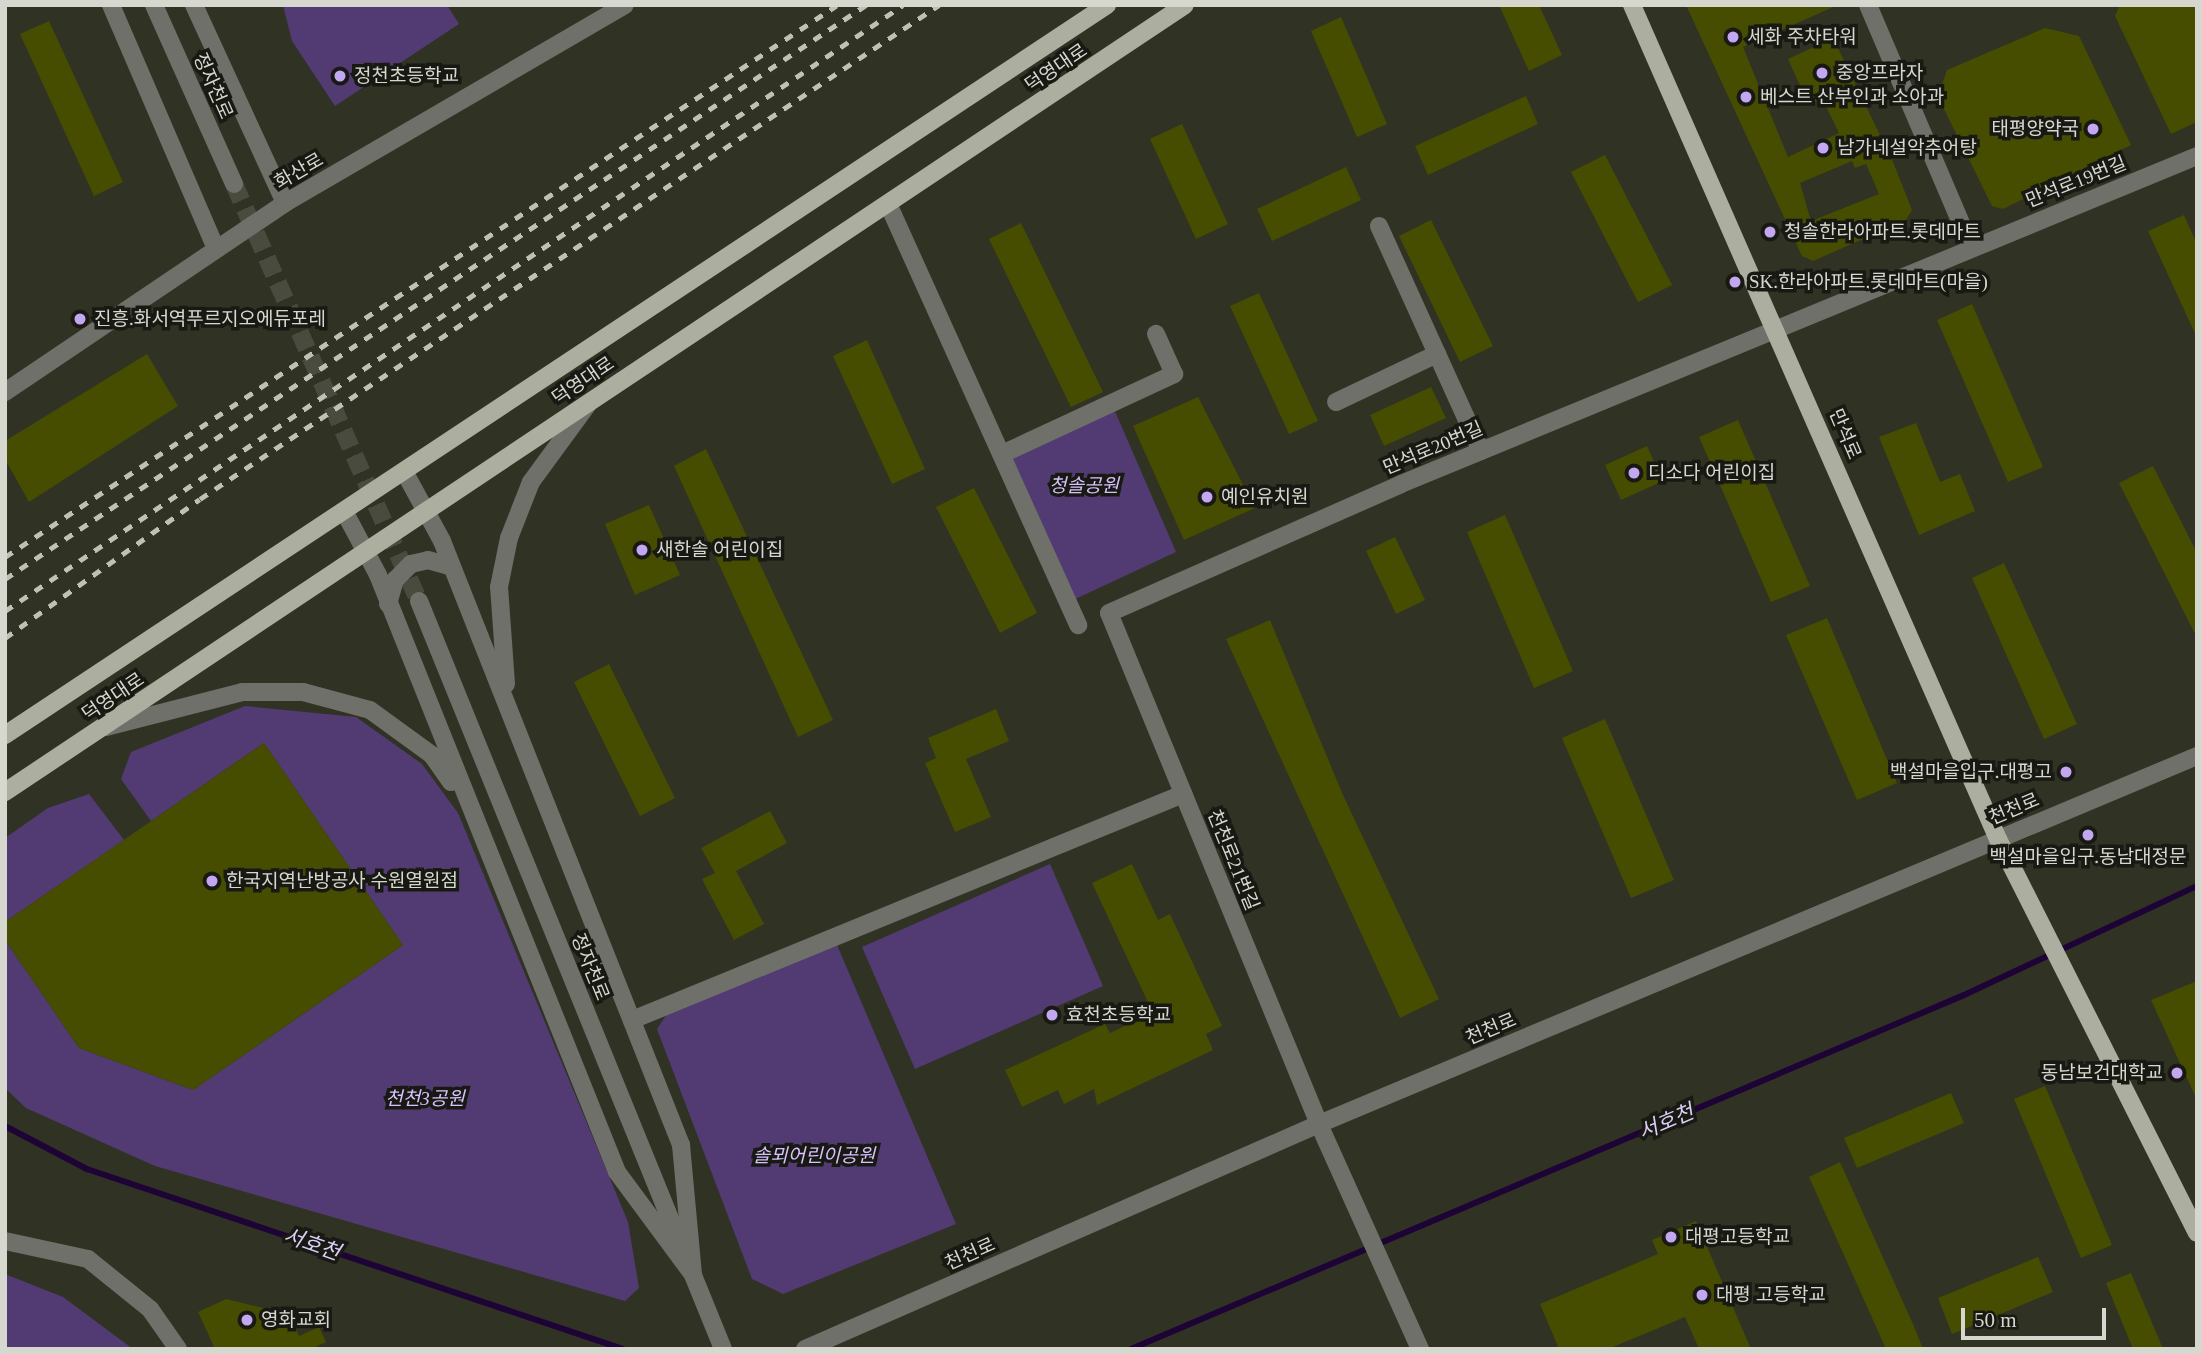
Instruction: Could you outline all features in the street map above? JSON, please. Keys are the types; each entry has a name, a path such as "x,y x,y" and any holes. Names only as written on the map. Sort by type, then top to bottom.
{"main road":[{"name":"덕영대로","path":"5,735 1107,5"},
{"name":"덕영대로","path":"5,792 106,727 591,400 889,206 1185,5"},
{"name":"만석로","path":"1632,5 1776,327 1998,839 2197,1233"}],"street":[{"path":"111,5 215,247"},
{"name":"정자천로","path":"154,5 234,184"},
{"path":"194,5 285,203"},
{"name":"화산로","path":"5,392 215,247 285,203 625,5"},
{"path":"1868,5 1971,247"},
{"name":"만석로19번길","path":"1776,327 2197,156"},
{"path":"889,206 1078,625"},
{"path":"1379,226 1481,450"},
{"name":"만석로20번길","path":"1109,613 1481,450 1776,327"},
{"path":"1002,454 1174,374 1156,334"},
{"path":"1336,402 1437,354"},
{"path":"511,718 498,637 499,586 509,538 531,482 591,400"},
{"path":"405,472 427,511 452,567 681,1145 693,1274"},
{"path":"344,511 388,604 617,1172 693,1274"},
{"path":"388,604 395,580 411,564 428,560 452,567"},
{"name":"정자천로","path":"419,601 723,1349"},
{"name":"천천로21번길","path":"1109,613 1319,1124 1420,1349"},
{"path":"106,727 242,692 303,692 370,710 401,730 432,755 468,807"},
{"name":"천천로","path":"805,1349 1319,1124 2197,756"},
{"path":"632,1020 1183,794"},
{"path":"5,1241 88,1259 150,1309 178,1349"}],"green space":[{"path":"283,5 447,5 459,24 335,106 292,41"},
{"name":"청솔공원","path":"1114,409 1176,552 1071,601 1007,455"},
{"name":"천천3공원","path":"245,706 356,717 422,764 458,813 628,1222 639,1288 625,1301 155,1166 26,1108 5,1088 5,940 79,1048 193,1090 403,945 264,743 151,821 121,779 131,752"},
{"path":"89,794 124,840 5,922 5,838 48,808"},
{"path":"1050,864 1103,986 915,1069 862,947"},
{"name":"솔뫼어린이공원","path":"837,945 956,1224 783,1294 752,1279 657,1029 669,1011"},
{"path":"5,1274 63,1297 133,1349 5,1349"}],"building":[{"path":"1499,5 1539,5 1562,55 1529,71"},
{"path":"1686,5 1838,5 1743,47 1788,157 1839,133 1824,102 1807,101 1788,59 1833,38 1893,162 1912,210 1906,220 1813,261 1802,256","holes":["1852,161 1855,168 1866,164 1879,194 1811,221 1800,183"]},
{"path":"2120,5 2197,5 2197,122 2171,134 2115,16"},
{"path":"1341,17 1387,124 1357,137 1311,31"},
{"path":"49,21 123,182 94,196 20,34"},
{"path":"2045,28 2079,36 2131,145 2003,209 1992,206 1938,97 1947,70"},
{"path":"1526,96 1538,124 1428,175 1415,146"},
{"path":"1182,124 1228,224 1196,239 1150,139"},
{"path":"1605,155 1672,285 1638,302 1571,172"},
{"path":"1346,167 1361,200 1272,241 1257,209"},
{"path":"2184,215 2197,244 2197,338 2148,231"},
{"path":"1431,220 1493,346 1460,362 1399,236"},
{"path":"1021,223 1103,392 1071,407 989,239"},
{"path":"1259,293 1318,421 1289,434 1230,306"},
{"path":"1972,304 2043,467 2008,482 1937,320"},
{"path":"867,340 925,469 892,484 833,356"},
{"path":"147,354 178,406 29,502 5,459 5,441"},
{"path":"1431,387 1446,418 1384,446 1370,415"},
{"path":"1198,397 1255,508 1184,540 1133,426"},
{"path":"1738,420 1810,586 1771,602 1699,437"},
{"path":"1916,423 1940,482 1960,474 1975,511 1919,535 1879,437"},
{"name":"디소다 어린이집","path":"1647,446 1663,481 1621,500 1605,465"},
{"path":"706,449 833,720 798,737 674,466"},
{"path":"2153,466 2197,553 2197,638 2119,483"},
{"path":"974,488 1037,613 1000,633 936,507"},
{"name":"새한솔 어린이집","path":"649,505 680,575 635,595 605,524"},
{"path":"1505,515 1573,671 1534,688 1467,532"},
{"path":"1395,537 1425,600 1396,614 1366,551"},
{"path":"2004,563 2077,724 2044,739 1972,578"},
{"path":"1827,618 1897,783 1857,800 1786,635"},
{"path":"1270,620 1343,795 1439,999 1400,1018 1226,639"},
{"path":"609,664 675,798 640,816 574,682"},
{"path":"996,709 1009,741 966,759 991,817 955,832 925,763 936,758 928,738"},
{"path":"1605,719 1674,880 1631,898 1562,738"},
{"name":"한국지역난방공사 수원열원점","path":"264,743 403,945 193,1090 79,1048 5,940 5,922"},
{"path":"770,811 787,843 736,871 764,924 734,940 702,879 715,873 701,848"},
{"name":"효천초등학교","path":"1132,864 1158,920 1170,914 1222,1026 1206,1034 1213,1050 1097,1105 1094,1089 1064,1104 1058,1090 1022,1107 1005,1070 1105,1024 1110,1033 1153,1013 1092,883"},
{"path":"2197,981 2197,1100 2151,1000"},
{"path":"2045,1086 2112,1245 2081,1258 2014,1099"},
{"path":"1951,1093 1964,1123 1857,1168 1844,1138"},
{"path":"1840,1162 1923,1349 1886,1349 1809,1177"},
{"path":"1696,1221 1751,1349 1699,1349 1685,1317 1608,1349 1559,1349 1540,1304 1658,1254 1652,1240"},
{"path":"2038,1257 2053,1292 1952,1334 1938,1298"},
{"path":"2131,1273 2163,1349 2133,1349 2106,1283"},
{"name":"영화교회","path":"226,1299 289,1314 299,1336 319,1327 326,1342 311,1349 215,1349 198,1312"}],"waterway":[{"name":"서호천","path":"1131,1349 1962,996 2197,886"},
{"name":"서호천","path":"5,1126 87,1169 623,1349"}],"tunnel":[{"path":"234,184 419,601"}],"railway":[{"path":"5,557 837,5"},
{"path":"5,579 866,5"},
{"path":"5,611 903,5"},
{"path":"5,638 200,499 939,5"}],"place":[{"name":"세화 주차타워","path":"1733,37"},
{"name":"중앙프라자","path":"1822,73"},
{"name":"정천초등학교","path":"340,76"},
{"name":"베스트 산부인과 소아과","path":"1746,97"},
{"name":"태평양약국","path":"2093,129"},
{"name":"남가네설악추어탕","path":"1823,148"},
{"name":"청솔한라아파트.롯데마트","path":"1770,232"},
{"name":"SK.한라아파트.롯데마트(마을)","path":"1735,282"},
{"name":"진흥.화서역푸르지오에듀포레","path":"80,319"},
{"name":"디소다 어린이집","path":"1634,473"},
{"name":"예인유치원","path":"1207,497"},
{"name":"새한솔 어린이집","path":"642,550"},
{"name":"백설마을입구.대평고","path":"2066,772"},
{"name":"백설마을입구.동남대정문","path":"2088,835"},
{"name":"한국지역난방공사 수원열원점","path":"212,881"},
{"name":"효천초등학교","path":"1052,1015"},
{"name":"동남보건대학교","path":"2177,1073"},
{"name":"대평고등학교","path":"1671,1237"},
{"name":"대평 고등학교","path":"1702,1295"},
{"name":"영화교회","path":"247,1320"}]}
